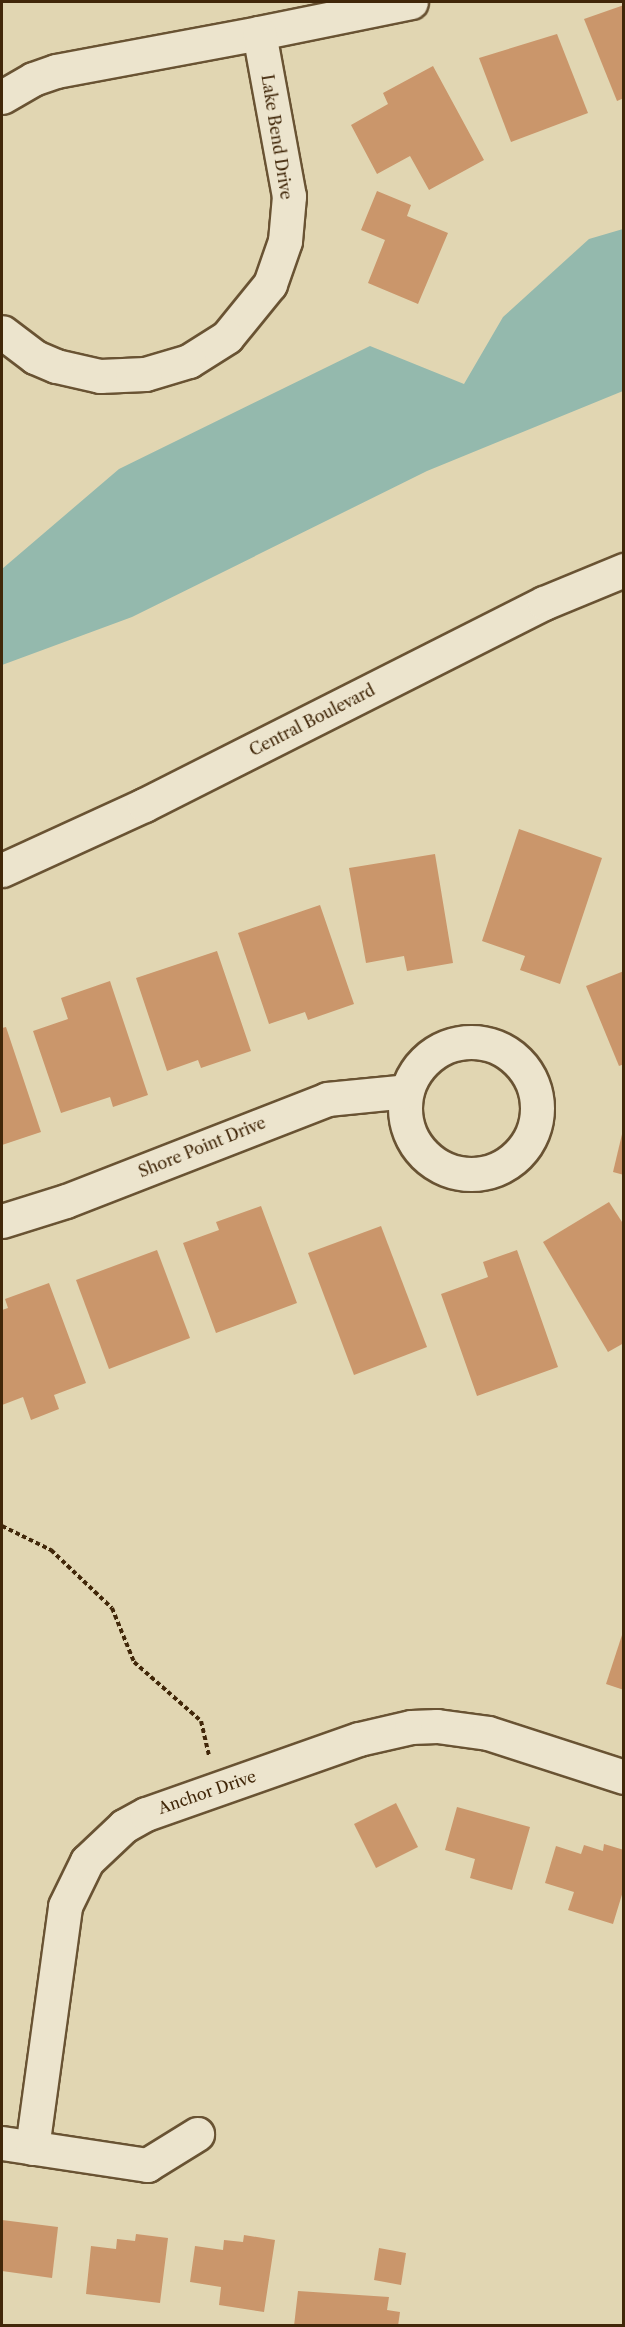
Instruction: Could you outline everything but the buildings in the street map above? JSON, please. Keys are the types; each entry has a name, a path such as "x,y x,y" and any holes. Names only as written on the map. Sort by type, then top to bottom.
{"street":[{"path":"2,97 33,79 56,71 411,2"},
{"name":"Lake Bend Drive","path":"2,332 35,357 56,366 100,376 123,377 168,369 189,361 227,337 244,321 279,263 288,219 286,173 260,33"},
{"name":"Central Boulevard","path":"2,870 96,828 544,603 624,570"},
{"path":"467,1041 489,1044 508,1052 529,1076 537,1106 535,1127 517,1155 488,1172 465,1174 444,1168 425,1155 412,1136 405,1114 407,1092 422,1064 447,1046 467,1041"},
{"name":"Shore Point Drive","path":"2,1221 66,1201 327,1099 407,1092"},
{"name":"Anchor Drive","path":"196,2134 147,2165 17,2145 64,1906 87,1861 124,1826 146,1814 359,1739 411,1727 446,1726 488,1733 624,1777"}],"path":[{"path":"2,1526 51,1551 112,1608 134,1662 201,1721 209,1755"}],"water":[{"path":"623,229 623,391 427,471 132,617 2,665 2,569 119,469 370,346 464,384 503,317 589,239"}]}
